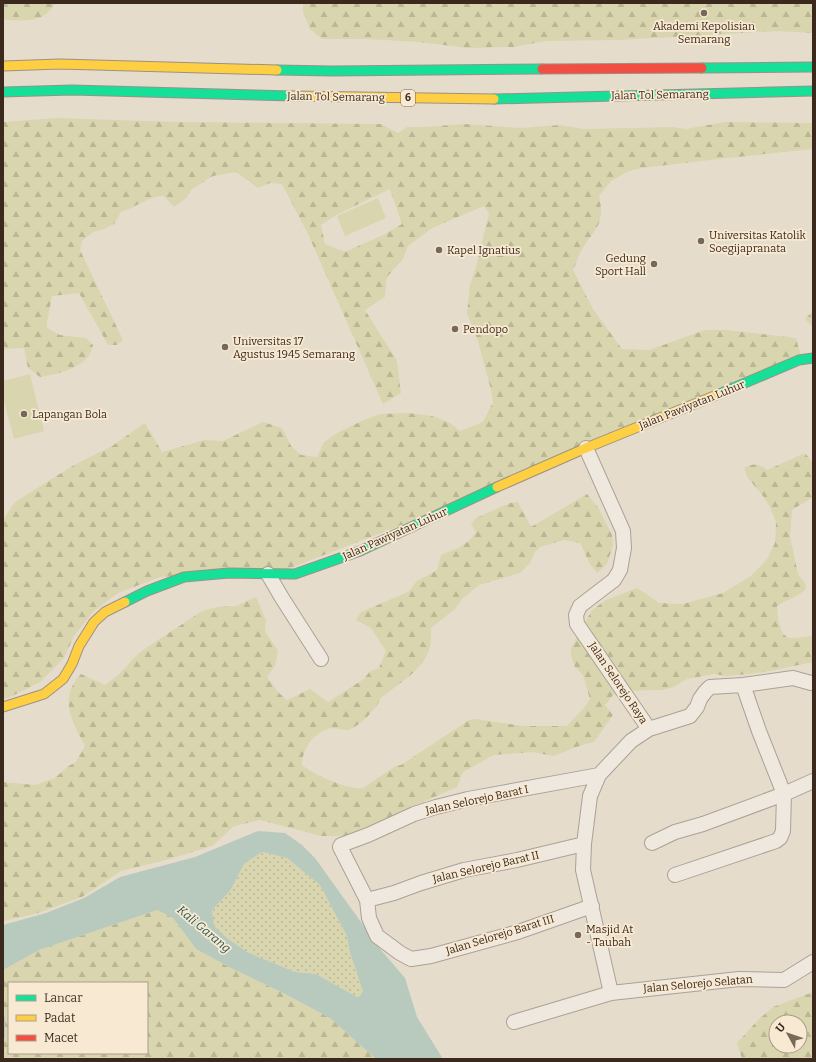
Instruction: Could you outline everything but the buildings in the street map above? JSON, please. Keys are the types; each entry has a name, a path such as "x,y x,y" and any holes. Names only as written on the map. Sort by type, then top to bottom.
{"main road":[{"path":"3,66 60,64 332,71 813,67"},
{"name":"Jalan Tol Semarang","path":"3,92 72,90 277,96 491,99 813,91"},
{"name":"Jalan Pawiyatan Luhur","path":"3,707 44,694 63,679 72,664 79,646 94,622 106,612 146,591 184,577 229,573 295,574 360,551 586,448 799,360 813,358"}],"street":[{"name":"Jalan Selorejo Raya","path":"586,448 623,531 624,548 620,570 614,580 580,606 576,615 577,624 649,729 631,741 599,775 590,796 584,844 583,870 611,993"},
{"path":"268,574 321,659"},
{"path":"649,729 690,716 697,707 700,699 710,687 743,685 793,678 811,683"},
{"path":"675,875 776,841 780,838 783,831 784,794 759,731 743,685"},
{"name":"Jalan Selorejo Barat I","path":"340,849 341,845 387,827 414,814 436,807 468,799 599,775"},
{"path":"652,843 675,832 703,824 784,794 813,781"},
{"name":"Jalan Selorejo Barat II","path":"367,900 394,893 426,881 464,870 517,860 584,844"},
{"name":"Jalan Selorejo Barat III","path":"340,849 367,900 369,918 377,936 411,959 431,956 518,932 592,906"},
{"name":"Jalan Selorejo Selatan","path":"514,1022 611,993 739,979 784,980 813,962"}],"green space":[{"path":"3,3 56,3 42,17 31,20 11,20 3,19"},
{"path":"303,3 813,3 813,33 778,31 618,40 545,41 514,47 468,48 419,42 367,39 322,39 310,29 303,12"},
{"path":"57,118 177,122 381,124 398,133 407,127 465,124 520,128 560,125 584,129 673,127 686,129 725,122 813,123 813,149 642,168 629,171 611,181 599,196 601,215 597,227 580,253 573,270 593,309 622,349 649,350 705,330 727,330 796,338 801,356 541,471 288,569 160,577 118,593 93,612 74,636 64,658 40,682 3,699 3,520 15,502 74,465 112,446 145,423 162,452 205,440 223,441 263,422 282,428 291,446 301,455 317,457 324,442 337,433 366,419 381,414 408,413 432,416 450,423 460,431 483,422 493,402 478,341 467,313 470,285 476,267 489,213 484,206 432,228 408,246 403,259 387,277 385,297 365,310 397,361 401,393 383,404 308,234 282,184 270,183 258,188 236,172 213,176 192,189 187,197 174,207 164,196 159,196 121,212 114,224 93,232 82,241 80,250 123,340 117,345 108,345 79,293 52,296 46,327 60,335 86,338 93,345 88,357 78,365 59,373 40,377 28,368 24,348 3,349 3,122","holes":["390,189 402,224 383,235 345,252 325,244 321,225 336,215"]},
{"path":"378,198 386,218 345,236 337,216"},
{"path":"813,311 813,327 805,319"},
{"name":"Lapangan Bola","path":"30,374 44,431 14,439 3,397 3,381"},
{"path":"805,453 813,463 813,497 792,510 790,536 798,574 806,584 805,590 799,595 777,606 779,624 786,636 790,638 813,637 813,662 759,673 727,676 714,674 687,679 674,687 662,690 619,691 614,694 605,705 613,715 594,742 576,747 554,756 532,752 494,755 463,772 457,787 425,801 410,810 344,836 321,836 260,820 234,826 212,846 170,859 121,871 82,897 35,914 3,921 3,782 35,785 55,778 67,767 76,762 85,746 72,719 69,701 70,692 74,683 81,674 105,685 118,675 140,652 202,611 217,607 236,606 256,597 266,620 265,631 278,651 275,666 267,677 279,693 287,700 310,689 328,702 364,679 370,671 379,668 386,651 371,628 356,620 361,612 408,592 417,581 437,570 441,555 461,546 473,537 476,532 471,524 476,518 510,503 518,502 531,527 587,494 599,509 612,535 613,545 607,564 597,573 590,564 580,543 564,540 540,547 535,552 530,563 520,573 479,585 462,599 455,609 431,628 430,647 427,655 416,670 381,698 372,712 357,726 347,730 332,728 320,732 315,736 304,753 302,765 314,773 331,781 349,787 363,788 469,720 475,719 523,726 567,726 590,699 583,675 575,667 571,656 571,648 592,610 606,600 637,588 659,603 683,604 723,593 751,576 767,559 775,543 776,522 770,507 748,478 744,468 756,464 767,470"},
{"path":"262,852 287,858 320,885 347,936 349,949 364,991 360,996 357,997 316,974 295,972 247,952 227,938 214,926 212,910 230,891 244,864"},
{"path":"157,910 173,918 196,949 330,1018 376,1059 3,1059 3,970 39,950"},
{"path":"813,992 813,1059 742,1059 737,1043 759,1019 773,1007"}],"water":[{"name":"Kali Garang","path":"258,831 285,833 302,845 315,858 381,950 405,978 417,1017 443,1059 376,1059 330,1018 196,949 173,918 157,910 39,950 3,970 3,925 46,913 84,898 120,877 195,857","holes":["262,852 287,858 320,885 347,936 349,949 363,991 360,996 357,997 316,974 295,972 247,952 227,938 214,926 212,910 230,891 244,864"]}],"waterway":[{"path":"3,1018 3,1037"}],"traffic: fast":[{"path":"702,68 813,67"},
{"path":"277,70 332,71 542,69"},
{"path":"3,92 72,90 293,96"},
{"path":"494,99 813,91"},
{"path":"719,394 799,360 813,358"},
{"path":"125,602 147,591 184,577 229,573 295,574 360,551 497,487"}],"traffic: slow":[{"path":"3,66 60,64 277,70"},
{"path":"293,96 494,99"},
{"path":"497,487 586,448 719,394"},
{"path":"3,707 44,694 63,679 72,664 79,646 94,622 105,612 125,602"}],"traffic: jam":[{"path":"542,69 702,68"}],"place":[{"name":"Akademi Kepolisian Semarang","path":"704,13"},
{"name":"Universitas Katolik Soegijapranata","path":"701,241"},
{"name":"Kapel Ignatius","path":"439,250"},
{"name":"Gedung Sport Hall","path":"654,264"},
{"name":"Pendopo","path":"455,329"},
{"name":"Universitas 17 Agustus 1945 Semarang","path":"225,347"},
{"name":"Lapangan Bola","path":"24,414"},
{"name":"Masjid At - Taubah","path":"578,935"}]}
